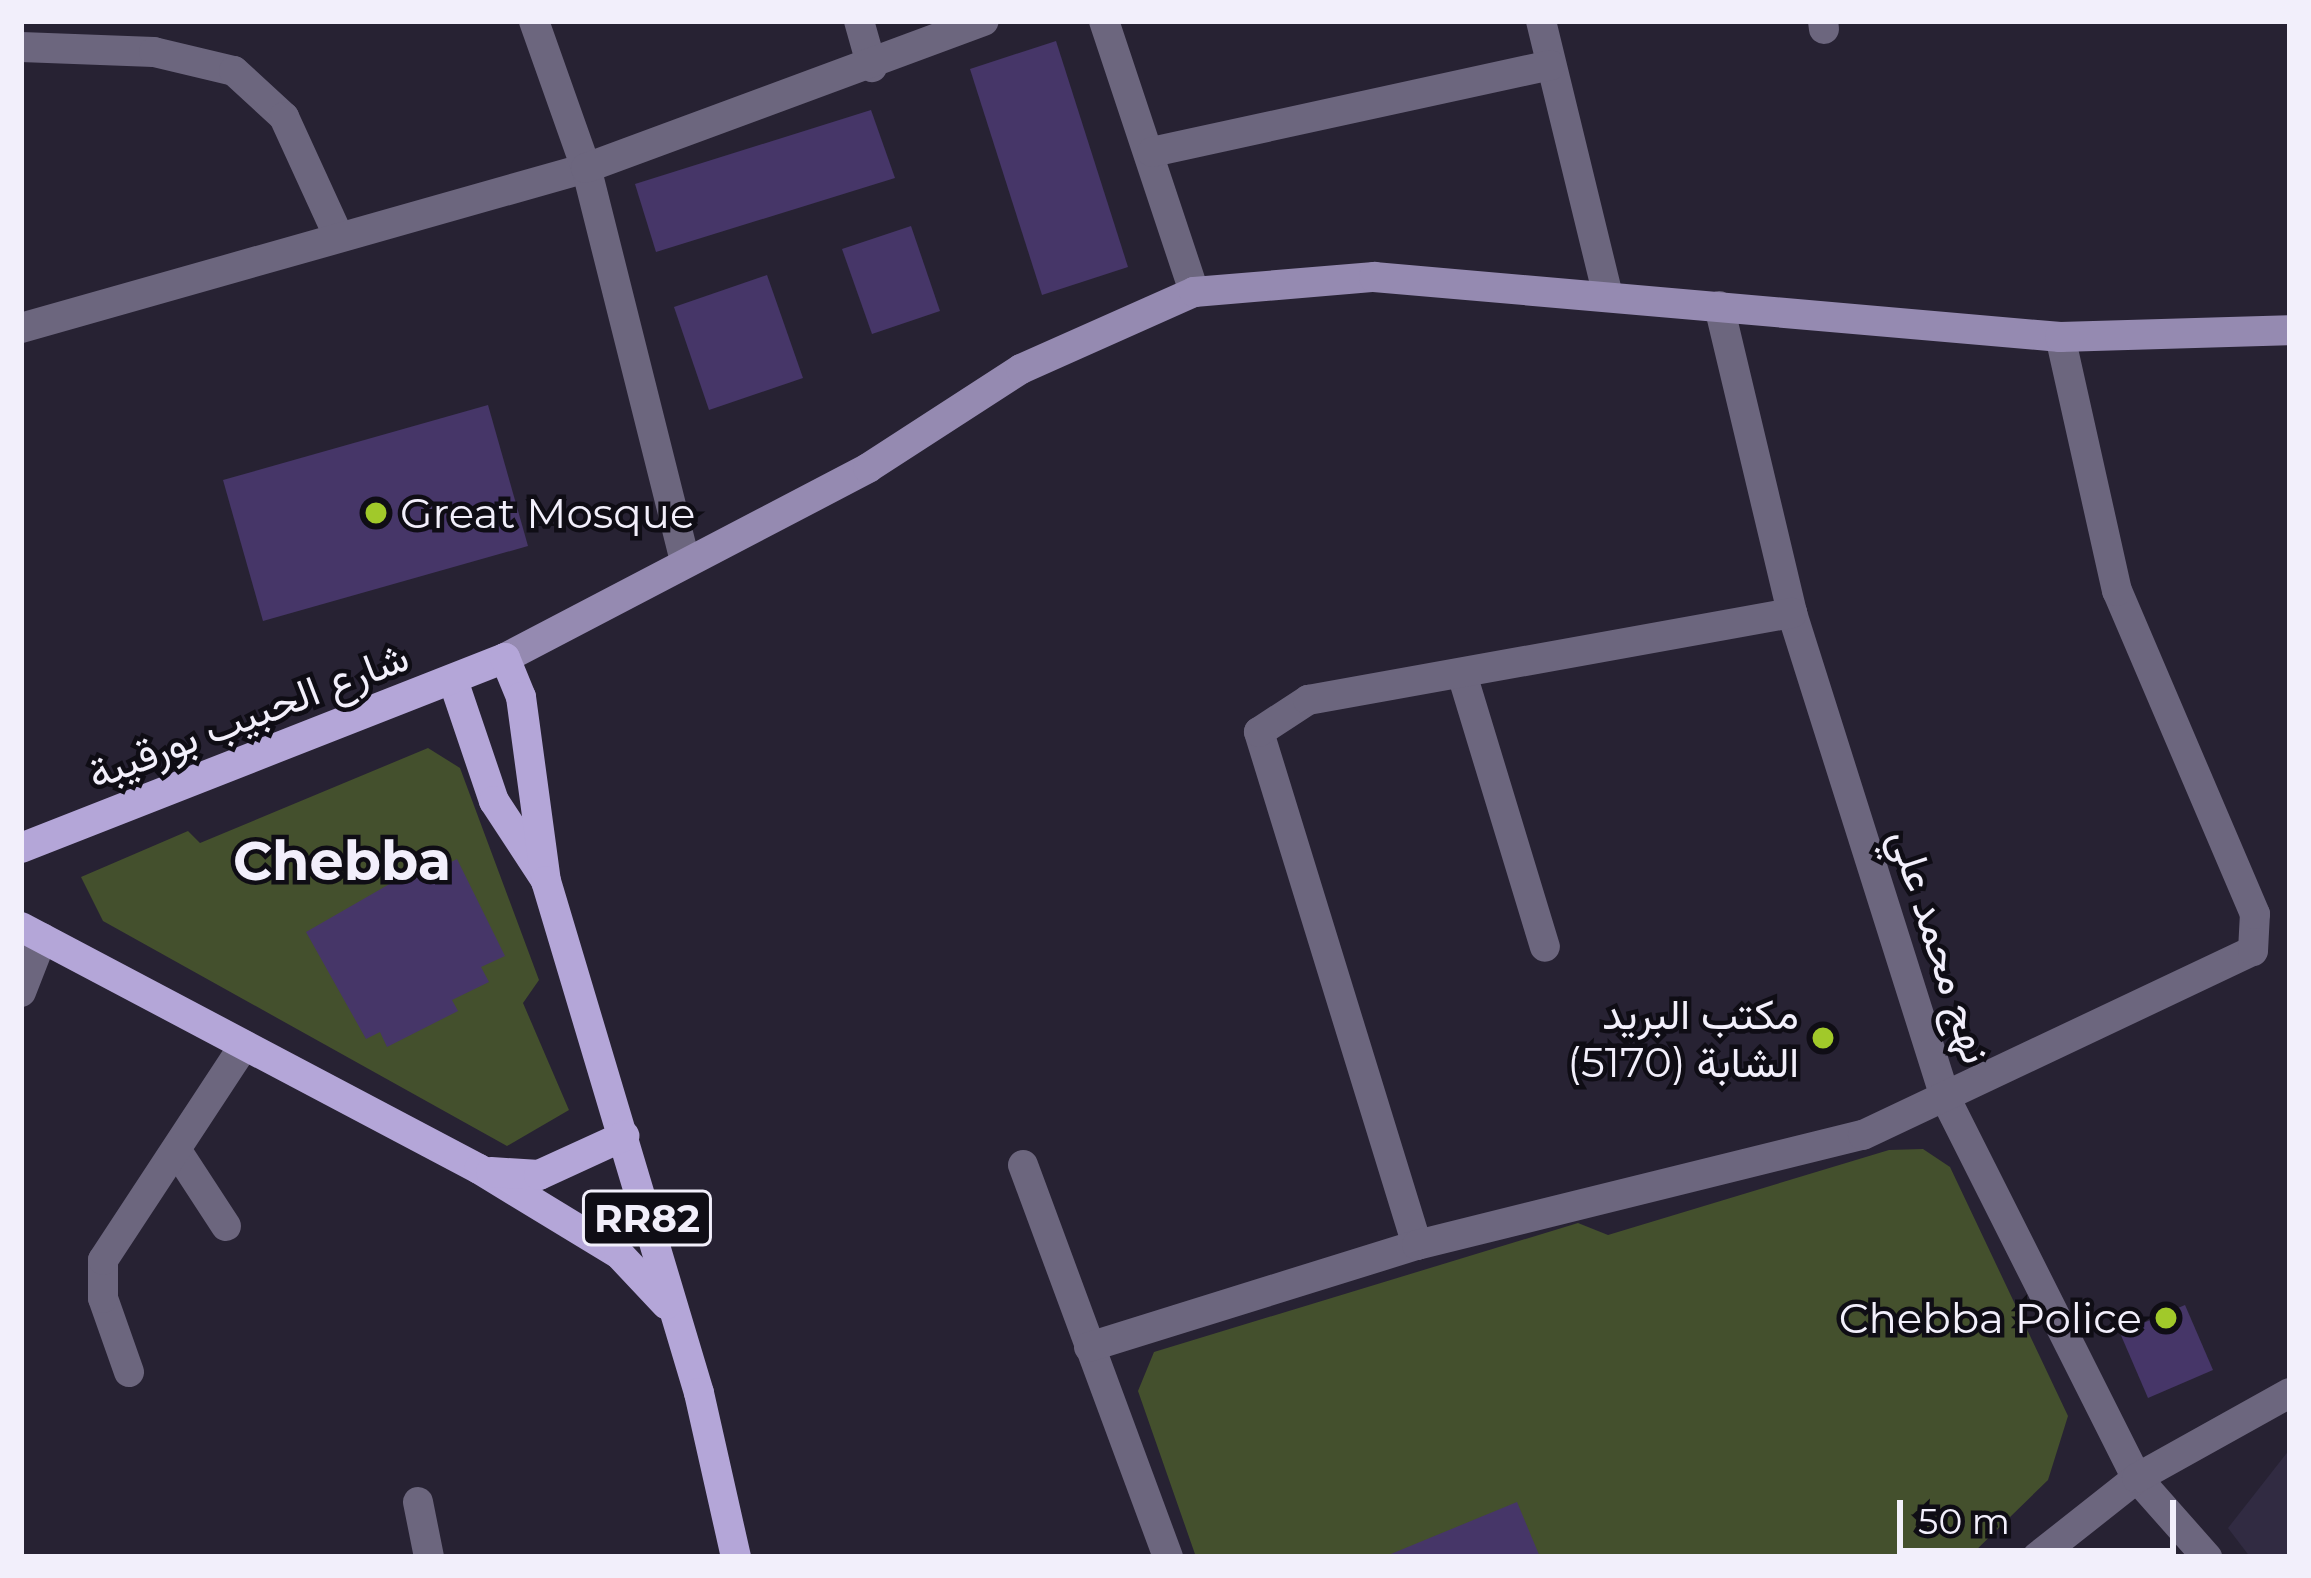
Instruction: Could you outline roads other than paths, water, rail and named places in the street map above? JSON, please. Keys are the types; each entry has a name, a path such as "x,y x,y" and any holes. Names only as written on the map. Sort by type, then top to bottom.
{"main road":[{"path":"505,658 868,468 1021,369 1194,292 1374,277 1607,291 1719,306 2060,337 2290,330"},
{"name":"شارع الحبيب بورقيبة","path":"26,848 505,658"},
{"name":"RR82","path":"505,658 521,697 546,881 624,1136 736,1557"},
{"name":"RR82","path":"453,680 494,801 546,881"},
{"path":"29,931 479,1169 619,1253 674,1315"},
{"path":"479,1169 539,1175 624,1136"}],"street":[{"path":"534,21 586,168 686,561"},
{"path":"859,21 872,67"},
{"path":"21,328 337,233 586,168 872,67 984,21"},
{"path":"1104,21 1194,292"},
{"path":"1541,21 1607,291"},
{"path":"21,47 154,52 234,71 284,116 337,233"},
{"path":"1151,152 1551,64"},
{"name":"نهج محمد علي","path":"1719,306 1792,613 1945,1097 2137,1478 2207,1557"},
{"path":"1089,1347 1417,1245 1794,1156 1945,1097 2240,961 2259,937 2117,591 2060,337"},
{"path":"1417,1245 1259,732 1286,705 1792,613"},
{"path":"1462,674 1545,947"},
{"path":"21,992 29,931"},
{"path":"129,1372 98,1275 244,1046"},
{"path":"179,1154 226,1226"},
{"path":"1023,1165 1168,1557"},
{"path":"2037,1557 2137,1478 2290,1393"},
{"path":"418,1502 429,1557"}],"place":[{"name":"Great Mosque","path":"376,513"},
{"name":"مكتب البريد الشابة (5170)","path":"1823,1038"},
{"name":"Chebba Police","path":"2166,1318"}],"district":[{"name":"Chebba","path":"342,861"}]}
